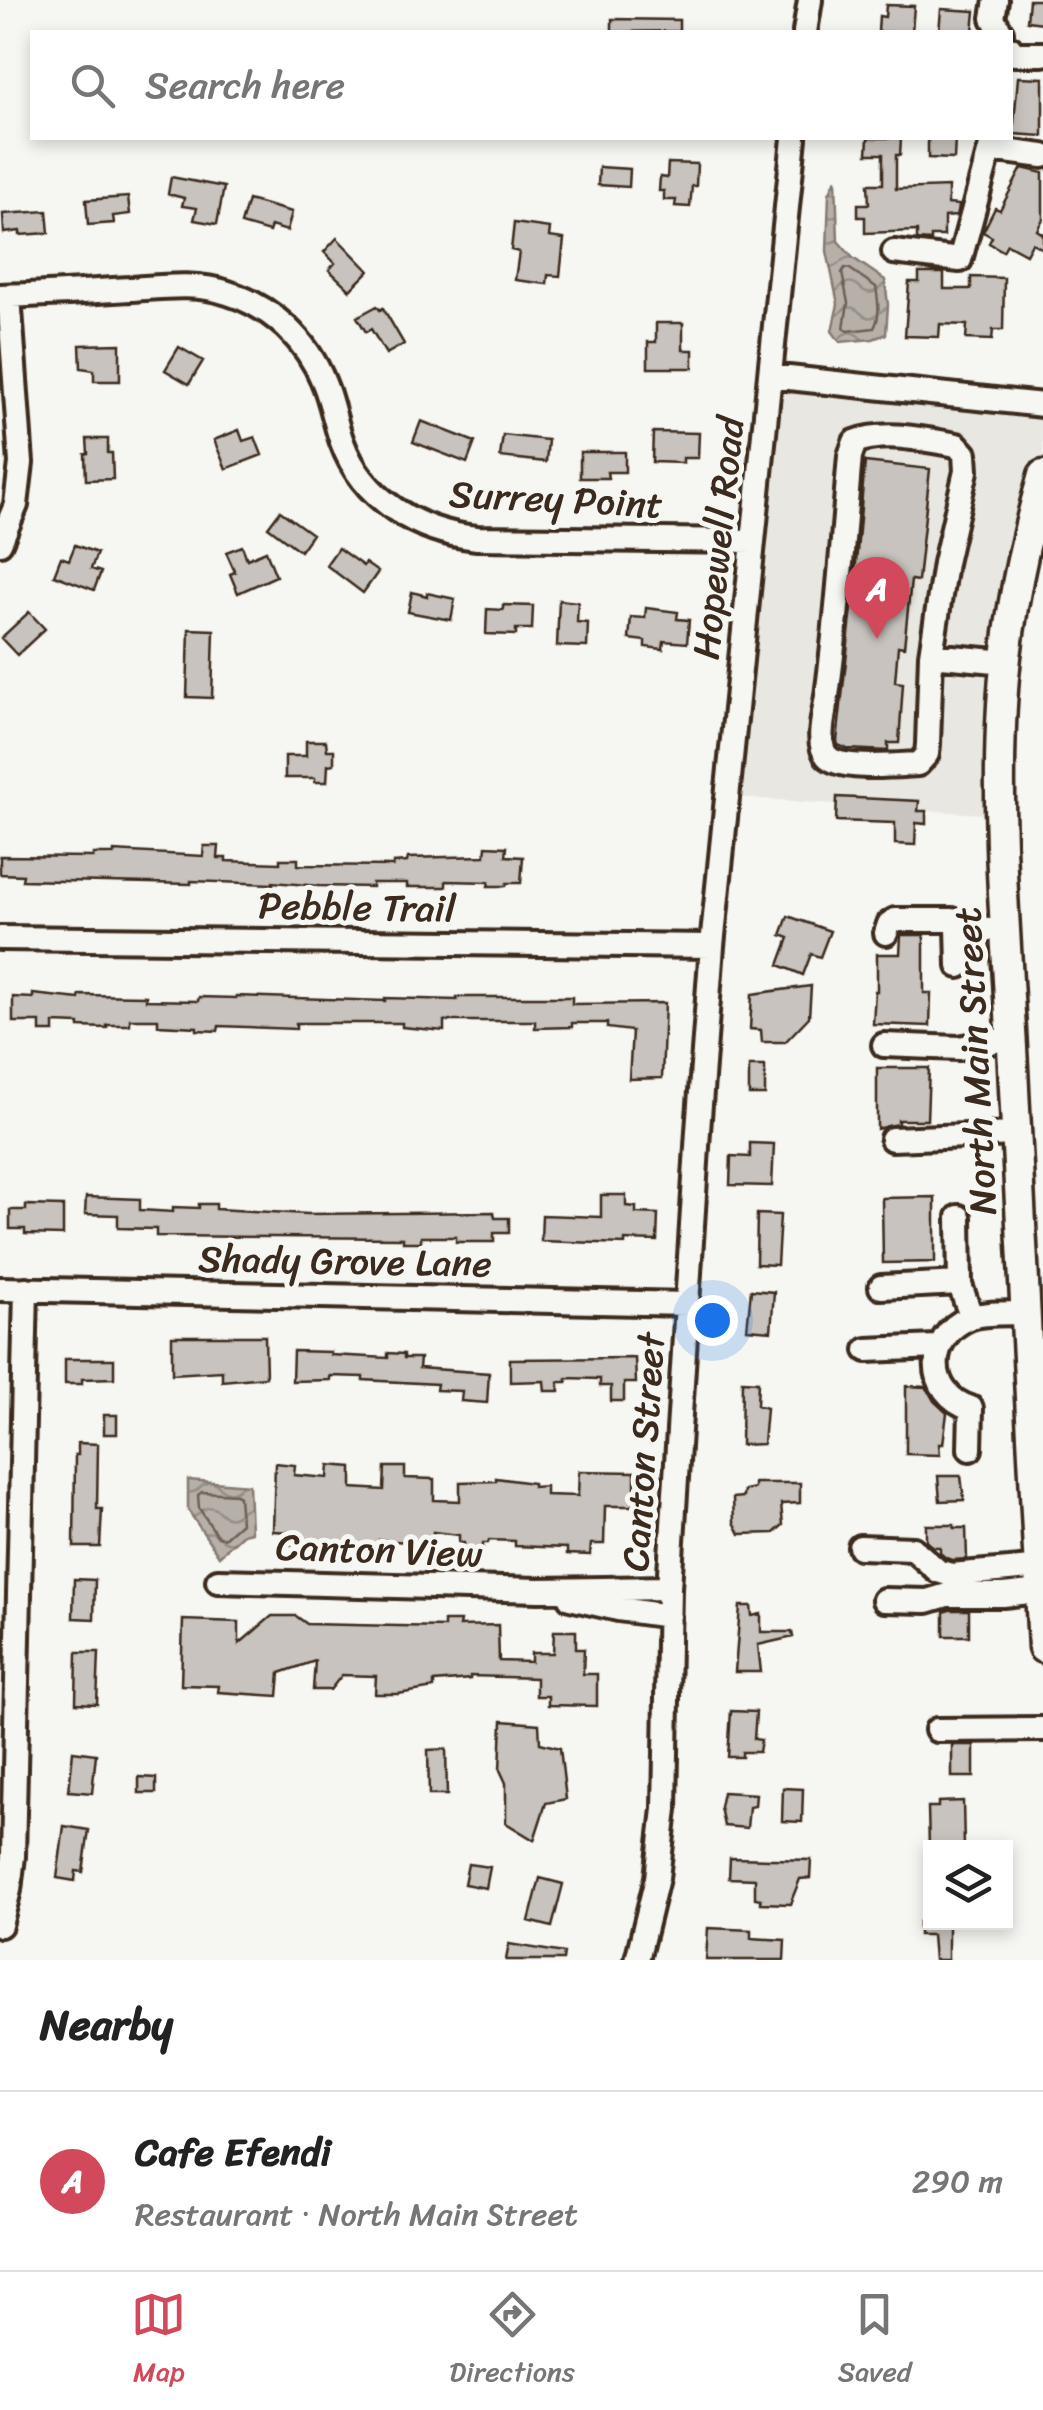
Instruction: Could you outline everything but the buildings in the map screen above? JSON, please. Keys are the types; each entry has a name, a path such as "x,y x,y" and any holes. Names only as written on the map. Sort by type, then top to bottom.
{"main road":[{"name":"North Main Street","path":"1043,475 1016,588 1006,662 1000,766 1043,1648"}],"street":[{"path":"805,30 810,0"},
{"path":"996,0 993,18 1001,30"},
{"path":"1013,56 1043,54"},
{"name":"Hopewell Road","path":"712,946 794,140"},
{"path":"894,252 960,260 991,143 1043,156"},
{"name":"Surrey Point","path":"5,296 189,286 225,291 256,304 287,326 312,356 325,384 343,445 364,481 396,511 434,530 477,538 752,542"},
{"path":"0,543 16,505 21,463 5,296"},
{"path":"770,376 1043,406"},
{"path":"866,438 956,445 966,454 966,472 944,564 931,655 924,760 901,765 842,764 829,759 823,750 823,726 850,456 855,442 866,438"},
{"path":"931,655 1006,662"},
{"path":"886,934 895,920 952,920 958,927 959,966"},
{"path":"958,927 1006,930"},
{"name":"Pebble Trail","path":"0,938 712,946"},
{"name":"Canton Street","path":"638,1960 657,1878 665,1809 670,1588 712,946"},
{"path":"884,1044 959,1048 1011,1038"},
{"path":"892,1139 1016,1134"},
{"path":"958,1217 960,1283 971,1316"},
{"path":"880,1287 960,1283"},
{"name":"Shady Grove Lane","path":"0,1288 688,1304"},
{"path":"0,1925 13,1856 10,1588 26,1289"},
{"path":"970,1449 971,1408 946,1392 936,1364 937,1347 952,1328 971,1316 1024,1312"},
{"path":"867,1350 937,1347"},
{"path":"860,1547 914,1548 938,1571 951,1575 1040,1575"},
{"path":"884,1600 1002,1595 1040,1575"},
{"name":"Canton View","path":"218,1580 538,1590 622,1599 669,1616"},
{"name":"Canton View","path":"622,1599 670,1588"},
{"path":"937,1730 1043,1729"}],"shaded area":[{"path":"770,383 1043,410 1043,478 995,815 720,796"}],"water":[{"path":"836,179 838,241 853,258 885,280 886,334 873,339 840,342 832,331 838,304 827,251 829,194"},
{"path":"188,1480 249,1485 251,1532 243,1534 219,1556 188,1510"}],"place":[{"name":"Cafe Efendi","path":"877,639"}]}
